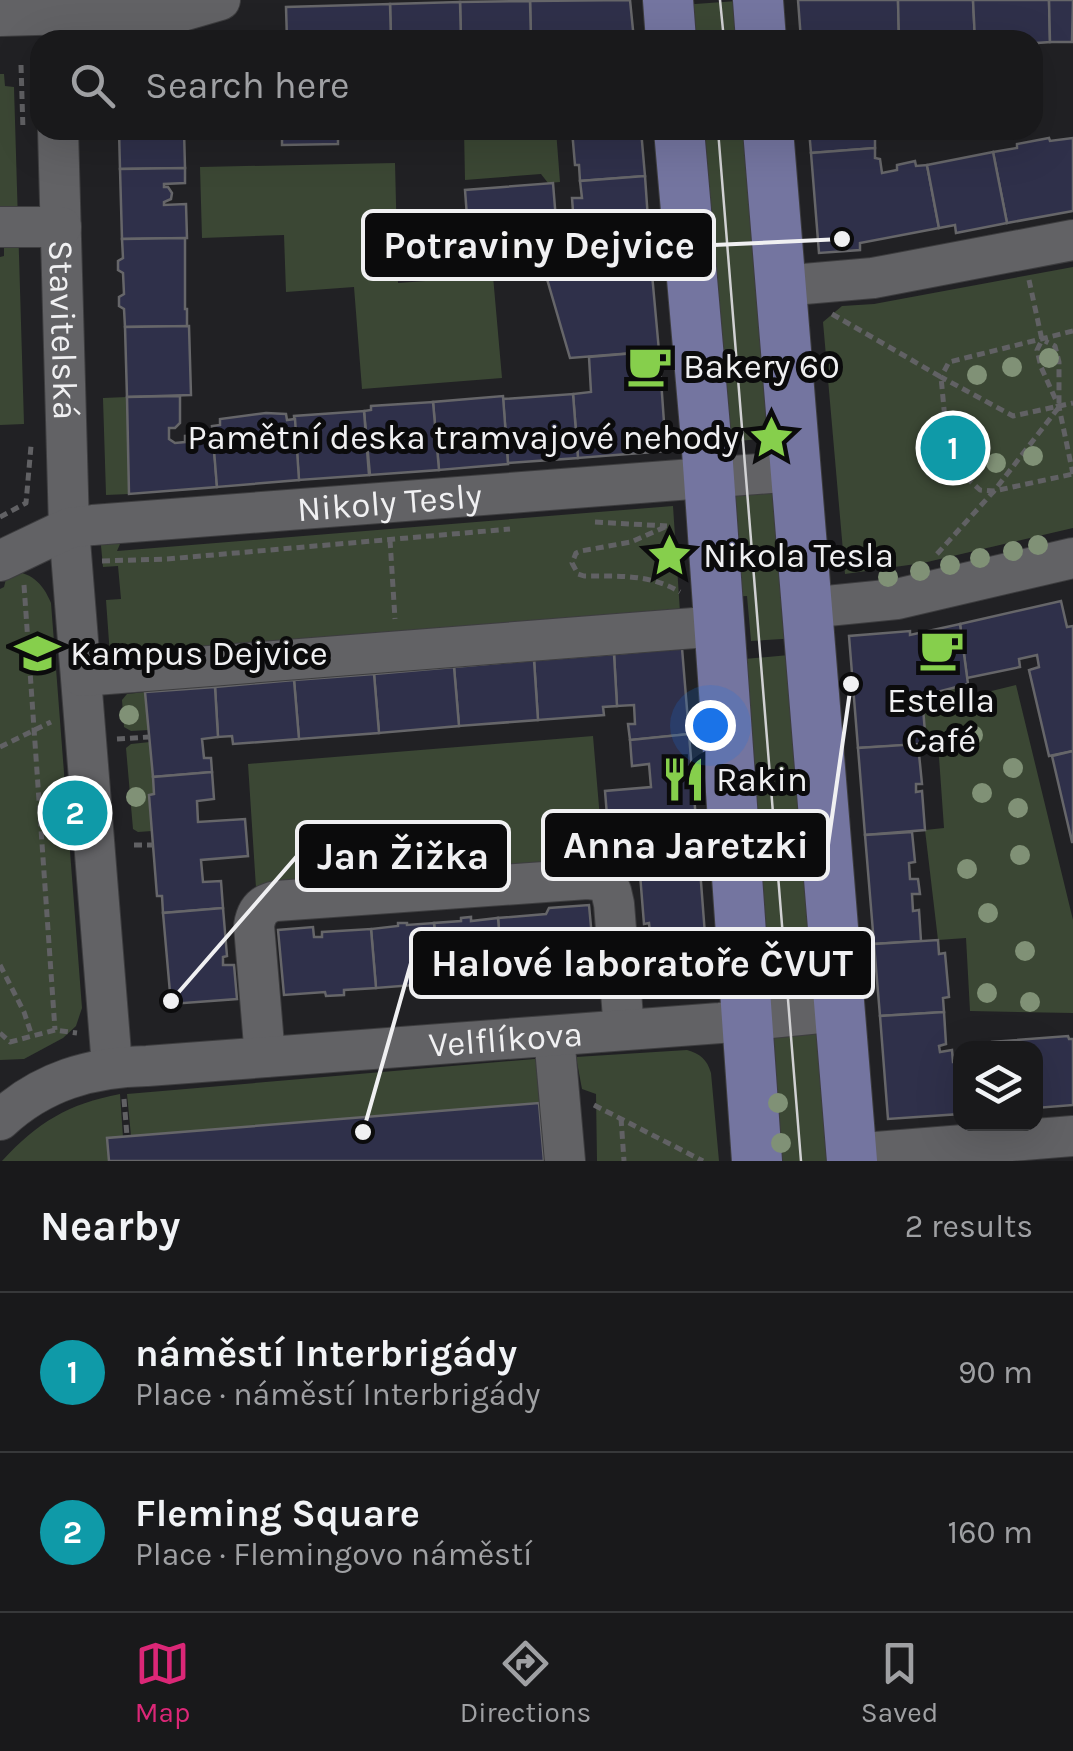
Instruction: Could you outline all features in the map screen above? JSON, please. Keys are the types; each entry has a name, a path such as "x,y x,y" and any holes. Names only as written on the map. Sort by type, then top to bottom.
{"main road":[{"path":"668,0 671,30"},
{"path":"758,0 760,30"},
{"path":"680,140 709,477 703,611 757,1161"},
{"path":"769,140 852,1157"}],"street":[{"path":"0,16 55,18 182,11 220,0"},
{"name":"Stavitelská","path":"42,140 61,227 69,528 118,1080"},
{"path":"0,227 61,227"},
{"path":"781,286 873,278 1073,240"},
{"name":"Nikoly Tesly","path":"69,528 796,472"},
{"path":"14,555 69,528"},
{"path":"807,608 897,599 1073,558"},
{"path":"82,676 396,651 703,611"},
{"path":"265,1057 255,918 269,903 315,898 595,878 603,881 614,904 624,1030"},
{"name":"Velflíkova","path":"3,1112 78,1074 118,1080 265,1057 840,1011"},
{"path":"554,1036 564,1161"},
{"path":"852,1157 1051,1146"}],"path":[{"path":"21,66 30,97"},
{"path":"1021,250 1042,340 1037,350 1041,367 1059,406"},
{"path":"832,314 1013,416 1073,403"},
{"path":"1042,340 1055,346 1059,362 1059,406 1073,474 980,490 950,462 941,377 948,362 1073,331"},
{"path":"937,555 1059,406"},
{"path":"32,429 26,504 14,555 28,574 23,588 55,1030"},
{"path":"0,517 26,504"},
{"path":"674,520 631,542 576,553 572,564 578,574 649,578 671,586 703,611"},
{"path":"582,523 667,526"},
{"path":"96,562 518,528"},
{"path":"390,538 396,651"},
{"path":"0,748 59,719"},
{"path":"114,739 149,737"},
{"path":"134,846 153,844"},
{"path":"0,964 32,1036"},
{"path":"0,1033 10,1042 55,1030 71,1033"},
{"path":"118,1080 127,1136"},
{"path":"590,1102 700,1160"},
{"path":"621,1118 624,1161"},
{"path":"686,1161 700,1160"}],"green space":[{"path":"737,1 740,30 682,30 681,5"},
{"path":"0,74 4,74 5,86 14,87 24,424 0,425 0,257 4,256 4,242 0,242"},
{"path":"464,140 557,140 560,182 548,183 541,174 465,180"},
{"path":"691,140 749,140 783,437 714,443"},
{"path":"395,163 398,283 493,276 502,378 362,389 354,287 286,292 284,235 202,238 200,167"},
{"path":"1073,267 1073,528 923,563 845,574 823,322 842,306 874,304"},
{"path":"127,397 129,494 106,495 103,398"},
{"path":"780,489 799,638 751,641 747,596 728,597 726,495 767,494 767,490"},
{"path":"673,506 680,612 110,656 106,600 121,599 118,566 103,567 100,535 126,530 117,551"},
{"path":"8,571 35,580 51,603 82,1008 76,1026 63,1038 24,1059 0,1060 0,589"},
{"path":"800,654 825,965 758,972 733,660"},
{"path":"968,684 971,696 1016,685 1073,920 1073,1013 970,1011 966,938 938,940 925,830 944,828 938,743 926,744 922,696"},
{"path":"145,692 149,730 131,731 124,727 122,700 127,694"},
{"path":"593,736 603,854 619,861 472,873 470,860 360,870 356,882 256,888 248,764"},
{"path":"150,742 152,831 138,832 133,829 126,748"},
{"path":"818,1028 841,1161 773,1161 765,1038"},
{"path":"687,1050 702,1058 711,1073 719,1161 597,1161 596,1094 582,1089 576,1057"},
{"path":"546,1058 553,1119 540,1119 538,1103 131,1136 127,1094"},
{"path":"120,1094 123,1137 107,1138 109,1161 2,1161 28,1135 69,1109"}],"building":[{"path":"630,0 633,30 531,30 530,1"},
{"path":"798,0 898,0 899,30 800,30"},
{"path":"898,0 973,0 974,30 899,30"},
{"path":"973,0 1049,0 1050,42 1043,43 1043,30 974,30"},
{"path":"1049,0 1073,0 1072,42 1050,42"},
{"path":"530,1 531,30 461,30 460,2"},
{"path":"460,2 461,30 391,30 390,4"},
{"path":"390,4 391,30 287,30 286,7"},
{"path":"1073,138 1073,211 1007,223 993,152 1043,139"},
{"path":"119,140 184,140 185,168 120,169"},
{"path":"282,140 338,140 338,144 282,145"},
{"path":"573,140 642,140 645,176 580,181 579,165 575,165"},
{"path":"810,140 875,140 875,148 811,153"},
{"path":"875,148 882,173 915,161 916,166 927,165 939,228 860,243 860,250 819,253 811,153"},
{"path":"993,152 1007,223 956,233 955,225 939,228 927,165"},
{"path":"185,168 185,183 164,184 172,193 164,205 186,204 187,238 122,239 120,169"},
{"path":"645,176 651,263 588,268 586,252 576,252 572,198 582,198 580,181"},
{"path":"553,183 560,270 491,276 490,255 470,257 465,190"},
{"path":"185,238 187,326 125,327 124,309 119,306 119,297 124,294 123,273 118,270 118,261 123,258 122,239"},
{"path":"490,255 491,276 455,279 453,258"},
{"path":"651,263 659,351 570,358 545,272"},
{"path":"189,326 191,395 127,397 125,327"},
{"path":"659,351 666,451 578,458 573,394 591,392 589,357"},
{"path":"573,394 578,458 508,463 503,399"},
{"path":"180,396 180,423 169,428 169,439 185,442 185,436 213,434 217,487 129,494 127,397"},
{"path":"503,396 508,464 439,470 433,402"},
{"path":"433,402 439,470 370,475 364,411 371,410 371,406"},
{"path":"364,411 369,475 299,480 294,416"},
{"path":"286,414 287,420 295,419 299,480 217,487 212,426 220,425 220,419"},
{"path":"1061,601 1067,627 1073,626 1073,751 1049,756 1029,670 1039,667 1037,655 1019,659 1020,667 967,678 960,624"},
{"path":"960,624 968,684 922,696 926,744 858,748 849,636 910,631 910,635"},
{"path":"682,648 689,734 630,740 628,724 635,724 634,705 617,706 614,654"},
{"path":"614,654 617,706 603,707 604,715 538,720 534,660"},
{"path":"534,660 538,720 459,726 454,667"},
{"path":"454,667 459,726 379,733 374,674"},
{"path":"374,674 379,733 299,739 294,680"},
{"path":"294,680 299,739 233,744 232,736 218,737 215,687"},
{"path":"215,687 218,737 202,739 204,758 211,758 212,772 153,777 145,692"},
{"path":"689,734 700,869 640,874 638,848 656,847 655,824 608,828 605,791 651,787 649,764 632,766 630,740"},
{"path":"918,744 922,784 916,784 916,792 922,791 925,830 865,835 858,748"},
{"path":"1073,751 1073,842 1072,842 1052,756"},
{"path":"212,772 214,799 197,801 198,822 245,819 248,856 201,860 203,882 221,881 223,908 163,913 162,896 157,896 149,795 154,794 153,777"},
{"path":"912,832 915,862 909,863 910,879 918,879 920,894 912,894 913,911 919,910 921,941 874,944 865,835"},
{"path":"700,869 707,961 642,967 639,933 650,932 649,923 644,924 640,874"},
{"path":"589,905 595,970 534,980 534,975 503,978 498,918"},
{"path":"223,908 227,956 223,957 223,965 234,965 237,999 171,1004 163,913"},
{"path":"471,917 471,921 498,918 503,978 439,983 434,923"},
{"path":"398,923 434,923 439,983 376,988 371,929"},
{"path":"313,927 314,937 322,937 322,932 371,929 376,988 344,990 344,995 284,995 278,930"},
{"path":"938,940 939,954 945,953 949,997 943,998 944,1012 880,1016 874,944"},
{"path":"944,1012 946,1044 939,1046 940,1052 952,1050 953,1114 888,1119 880,1016"},
{"path":"1068,1036 1073,1039 1073,1105 1043,1107 1043,1041 1005,1041"},
{"path":"539,1103 544,1161 109,1161 107,1138"}],"tram line":[{"path":"720,0 723,30"},
{"path":"719,140 801,1161"}],"place":[{"name":"Potraviny Dejvice","path":"842,239"},
{"name":"Bakery 60","path":"650,366"},
{"name":"Pamětní deska tramvajové nehody","path":"772,437"},
{"name":"náměstí Interbrigády","path":"953,448"},
{"name":"Nikola Tesla","path":"670,555"},
{"name":"Estella Café","path":"941,650"},
{"name":"Kampus Dejvice","path":"37,653"},
{"name":"Anna Jaretzki","path":"851,684"},
{"name":"Rakin","path":"683,779"},
{"name":"Fleming Square","path":"75,813"},
{"name":"Jan Žižka","path":"171,1001"},
{"name":"Halové laboratoře ČVUT","path":"363,1132"}]}
